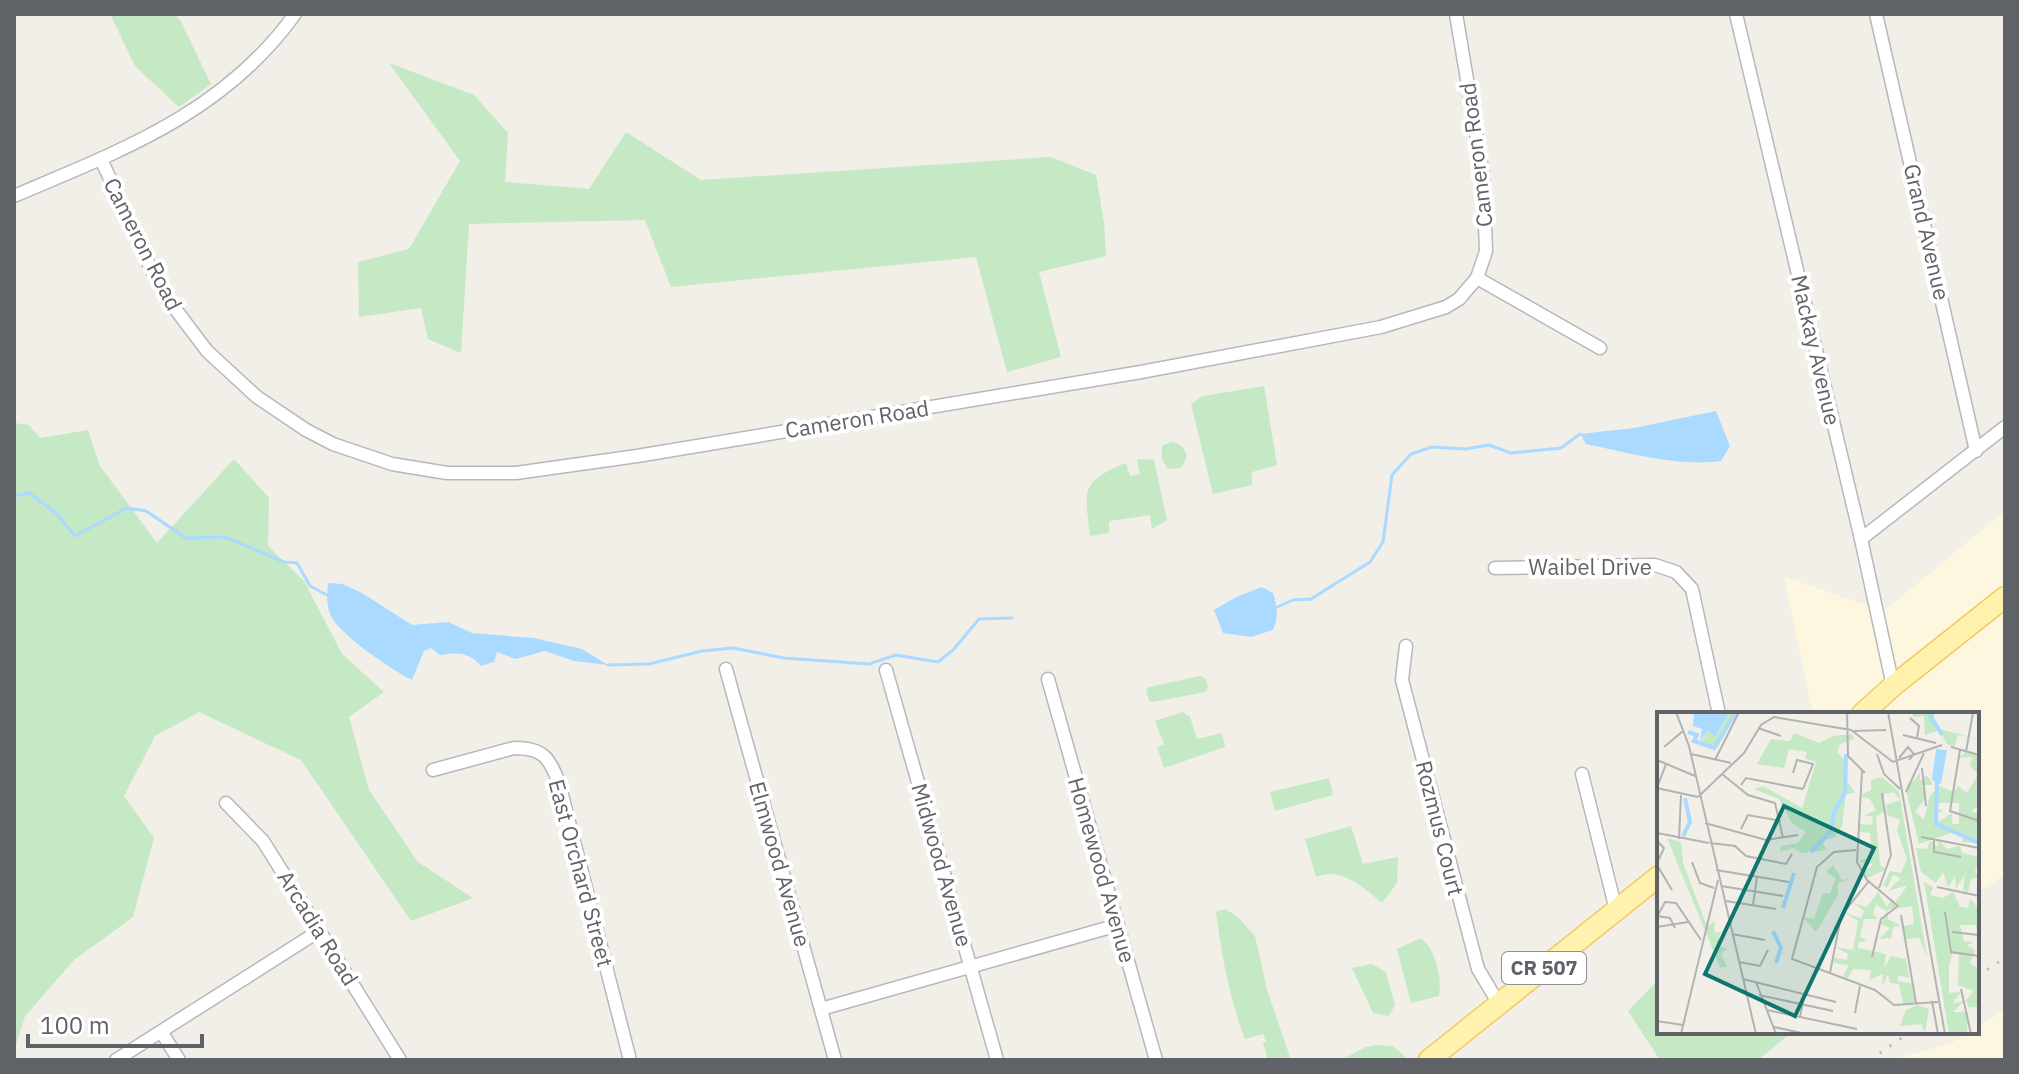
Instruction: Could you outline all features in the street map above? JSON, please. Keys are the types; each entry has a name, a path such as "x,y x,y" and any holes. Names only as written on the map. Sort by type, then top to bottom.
{"main road":[{"path":"1864,712 2005,597"},
{"name":"CR 507","path":"1429,1060 1657,878"}],"street":[{"path":"14,196 158,133 219,93 267,49 295,14"},
{"name":"Cameron Road","path":"101,159 167,298 225,370 277,413 333,444 392,464 447,473 516,473 637,456 1336,336 1394,324 1446,307 1459,299 1477,278 1486,251 1483,175 1456,14"},
{"name":"Mackay Avenue","path":"1736,14 1893,686"},
{"name":"Grand Avenue","path":"1876,14 1976,451"},
{"path":"1477,278 1600,348"},
{"path":"1861,539 2005,427"},
{"name":"Waibel Drive","path":"1495,568 1655,565 1676,572 1685,579 1696,600 1719,712"},
{"name":"Rozmus Court","path":"1406,646 1402,680 1460,910 1478,969 1499,1004"},
{"name":"Elmwood Avenue","path":"726,669 835,1060"},
{"name":"Midwood Avenue","path":"886,670 997,1060"},
{"name":"Homewood Avenue","path":"1048,679 1156,1060"},
{"name":"East Orchard Street","path":"433,770 514,748 528,748 549,759 559,783 630,1060"},
{"path":"1582,774 1616,910"},
{"name":"Arcadia Road","path":"226,803 263,841 400,1060"},
{"path":"821,1009 1118,925"},
{"path":"116,1060 319,931"},
{"path":"162,1033 179,1060"}],"shaded area":[{"path":"2005,511 2005,875 1979,891 1979,712 1813,712 1784,577 1884,611"},
{"path":"2005,1010 2005,1060 1890,1060 1950,1044 1966,1034 1979,1034 1979,1026"}],"green space":[{"path":"110,14 174,14 180,20 211,84 179,107 135,66"},
{"path":"389,63 474,95 508,133 505,182 589,189 626,132 701,180 1051,157 1096,175 1106,256 1039,272 1061,357 1007,372 976,257 671,287 645,220 469,224 461,353 428,339 421,308 359,317 358,262 409,249 460,161"},
{"path":"1264,386 1277,465 1252,472 1252,485 1213,494 1191,404 1203,396"},
{"path":"14,423 29,425 40,438 88,430 100,466 157,543 234,459 269,498 268,546 304,581 342,654 384,692 349,717 369,790 418,862 473,898 411,921 301,760 199,712 155,736 124,796 154,838 133,917 74,960 25,1016 14,1052"},
{"path":"1171,442 1179,444 1186,453 1181,468 1168,469 1162,459 1162,446"},
{"path":"1137,459 1154,460 1167,520 1152,529 1150,515 1109,521 1109,533 1090,536 1088,489 1100,476 1126,463 1130,476 1140,474"},
{"path":"1200,676 1206,679 1208,687 1205,692 1149,701 1146,690 1149,687"},
{"path":"1183,712 1190,717 1197,739 1222,733 1225,747 1164,768 1157,747 1164,744 1155,721"},
{"path":"1329,778 1333,795 1275,811 1270,792"},
{"path":"1351,826 1363,864 1398,857 1397,883 1382,903 1343,876 1325,874 1316,877 1305,839"},
{"path":"1225,909 1238,917 1255,936 1267,990 1291,1060 1268,1060 1263,1034 1245,1039 1230,992 1221,945 1216,912"},
{"path":"1421,938 1431,950 1437,965 1439,996 1411,1003 1397,949"},
{"path":"1372,964 1386,972 1395,1005 1389,1016 1373,1013 1352,968"},
{"path":"1657,981 1657,1034 1790,1034 1758,1060 1660,1060 1628,1011"},
{"path":"1393,1046 1406,1058 1341,1060 1366,1047"}],"water":[{"path":"1716,411 1730,446 1721,461 1670,461 1636,455 1586,444 1580,434 1634,428"},
{"path":"328,583 342,584 362,593 412,625 448,622 472,633 534,638 582,649 608,665 574,661 545,651 515,659 497,652 494,662 481,666 468,656 458,653 440,655 431,648 424,651 412,680 367,651 336,624 328,608"},
{"path":"1262,587 1273,593 1277,616 1273,630 1251,637 1223,633 1214,610"}],"waterway":[{"path":"1277,607 1293,600 1311,599 1370,562 1383,542 1392,475 1411,454 1432,447 1465,449 1489,445 1511,453 1561,448 1580,434"},
{"path":"14,496 29,493 56,513 75,536 127,508 146,511 186,538 225,537 284,562 297,563 310,586 327,595"},
{"path":"608,665 649,664 702,651 733,648 784,658 869,664 896,655 938,662 953,650 979,619 1012,618"}],"railway":[{"path":"1979,975 2005,958"},
{"path":"1870,1060 1907,1034"}]}
